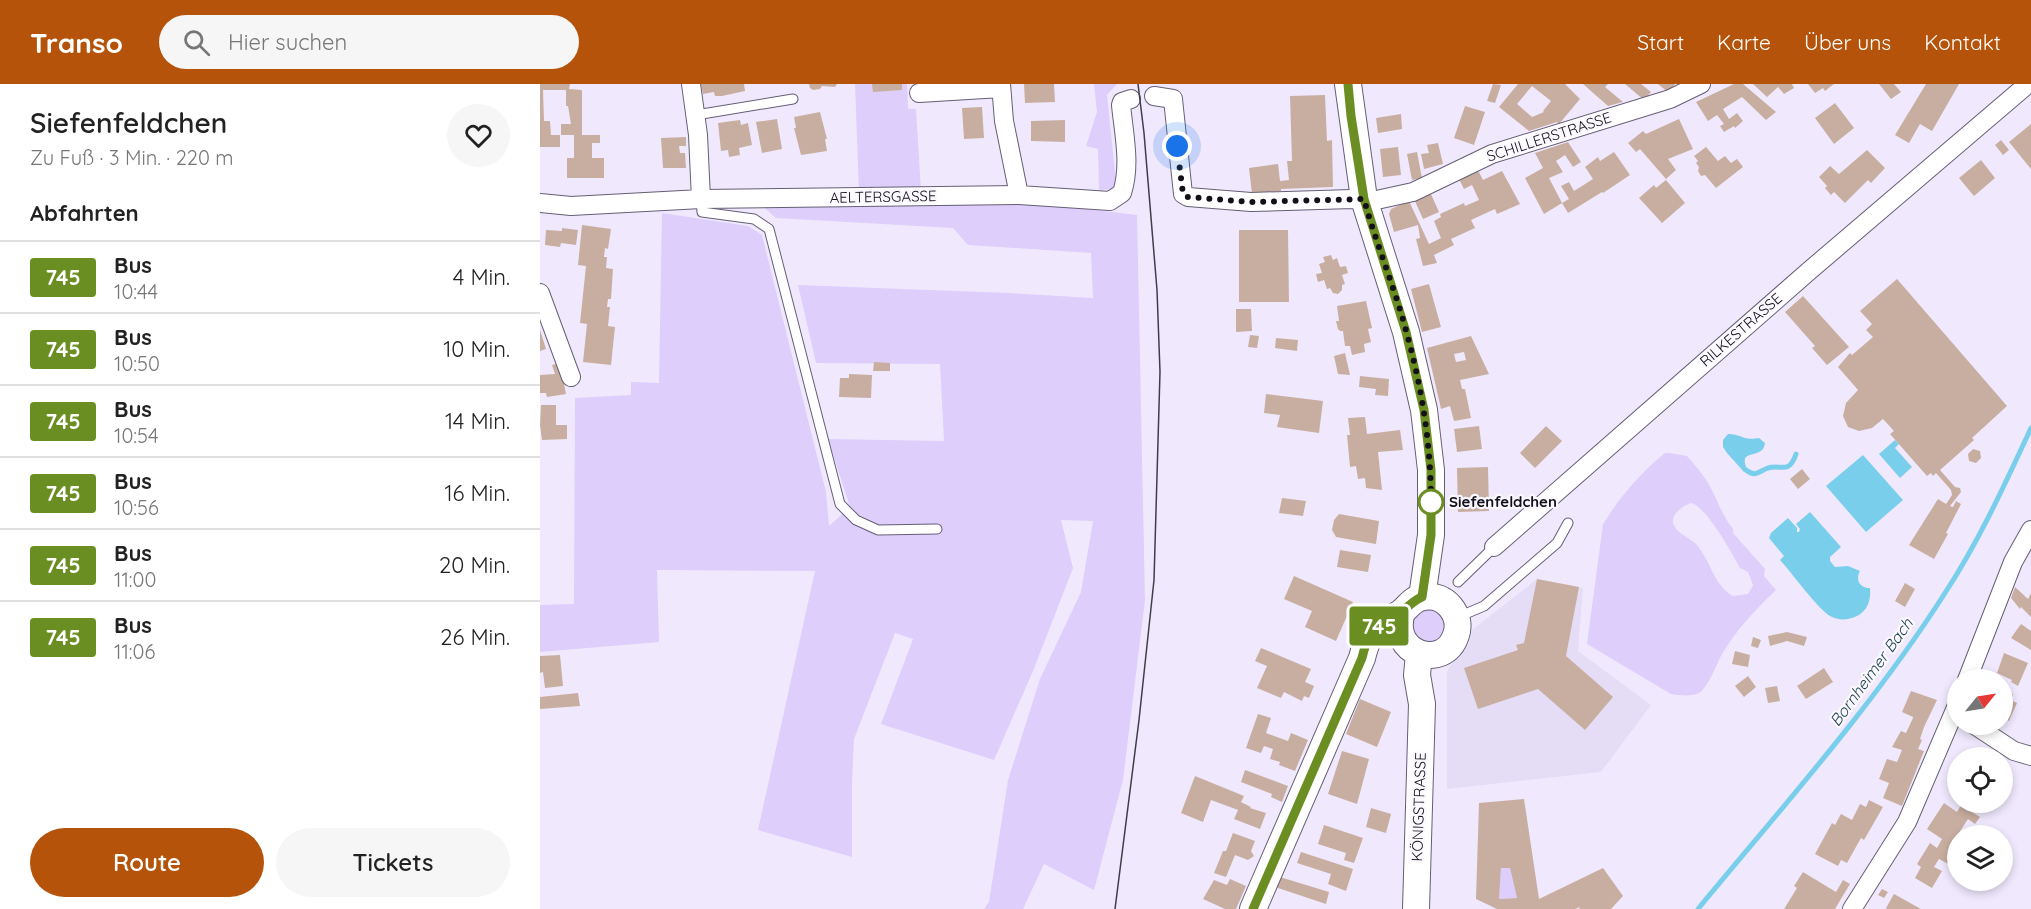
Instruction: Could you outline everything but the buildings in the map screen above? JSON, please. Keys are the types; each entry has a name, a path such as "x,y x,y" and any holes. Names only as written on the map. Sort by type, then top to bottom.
{"street":[{"path":"691,84 696,115 701,199"},
{"name":"KÖNIGSTRASSE","path":"1348,84 1364,199 1406,332 1422,401 1431,470 1431,535 1437,551 1440,574 1399,630 1420,648 1417,675 1422,705 1416,909"},
{"name":"SCHILLERSTRASSE","path":"1364,199 1372,201 1413,192 1492,154 1670,99 1701,84"},
{"name":"RILKESTRASSE","path":"1494,547 1784,292 2028,84"},
{"path":"919,93 1001,86 1004,121 1019,195"},
{"path":"1154,96 1173,99 1183,194 1188,197 1251,202 1364,199"},
{"name":"AELTERSGASSE","path":"540,203 570,206 701,199 1019,195 1110,201 1122,193 1128,171 1121,105 1131,99"},
{"path":"540,293 571,377"},
{"path":"1971,669 2013,562 2031,530"},
{"path":"1253,909 1362,658 1366,641 1372,632 1383,622 1421,602 1449,605 1457,617 1453,642 1420,648 1387,642 1362,658"},
{"path":"1852,909 1907,822 1947,731"},
{"path":"1990,735 2014,751 2031,756"}],"lane":[{"path":"696,115 793,99"},
{"path":"701,199 702,212 754,219 769,229 840,504 856,520 878,530 937,529"},
{"path":"1457,617 1484,606 1557,543 1568,523"},
{"name":"RILKESTRASSE","path":"1458,582 1494,547"}],"shaded area":[{"path":"855,84 907,84 908,109 916,109 921,191 859,193"},
{"path":"1094,84 1117,84 1107,95 1116,182 1113,189 1099,190 1098,149 1086,146 1097,112"},
{"path":"1036,203 1137,215 1145,600 1123,780 1094,890 1044,864 1023,909 984,909 989,902 1008,780 1040,679 1081,592 1093,521 1061,520 1073,568 1033,671 994,760 881,724 913,639 895,633 854,739 852,857 758,830 815,571 657,570 659,642 540,652 540,605 574,604 575,398 631,395 631,382 659,383 662,213 748,226 762,235 826,492 829,526 850,507 828,439 944,441 940,364 816,363 798,285 1093,298 1091,253 968,245 953,228 776,218 761,205"},
{"path":"1665,453 1687,456 1701,472 1733,529 1733,533 1765,569 1764,576 1776,590 1734,636 1702,690 1692,695 1671,694 1587,644 1603,524 1631,486","holes":["1691,503 1697,506 1718,531 1740,568 1748,572 1753,585 1748,594 1733,596 1727,592 1717,580 1696,544 1674,526 1673,519 1679,510"]},
{"path":"1537,579 1583,588 1578,651 1651,705 1601,772 1447,789 1447,672 1454,659 1469,644 1472,630"},
{"path":"1429,608 1441,613 1446,625 1441,637 1429,642 1417,637 1412,625 1417,613"},
{"path":"1501,868 1510,868 1517,898 1499,899"}],"water":[{"path":"1728,434 1749,439 1759,438 1765,443 1760,452 1745,458 1747,469 1744,472 1723,447 1723,440"},
{"path":"1895,440 1899,444 1895,448 1912,467 1900,478 1879,454"},
{"path":"1863,455 1903,500 1866,532 1826,486"},
{"path":"1810,512 1841,547 1830,557 1830,561 1835,567 1848,566 1860,571 1859,583 1870,588 1868,604 1857,616 1840,619 1833,618 1825,612 1780,560 1784,556 1769,538 1771,533 1788,518 1799,532 1800,529 1796,524"}],"waterway":[{"name":"Bornheimer Bach","path":"1698,909 1858,715 1917,635 1969,553 2031,428"},
{"path":"1746,470 1755,474 1768,468 1787,467 1796,454"}],"tram line":[{"path":"1115,909 1154,580 1160,372 1157,290 1138,84"}],"bus line":[{"name":"745","path":"1253,909 1362,658 1366,641 1383,622 1402,612 1407,605 1422,597 1431,535 1431,470 1424,410 1406,332 1364,199 1348,84"}],"place":[{"name":"Siefenfeldchen","path":"1431,502"}],"route":[{"path":"1177,146 1183,194 1188,197 1251,202 1364,199 1414,362 1424,410 1431,470 1431,502"}]}
